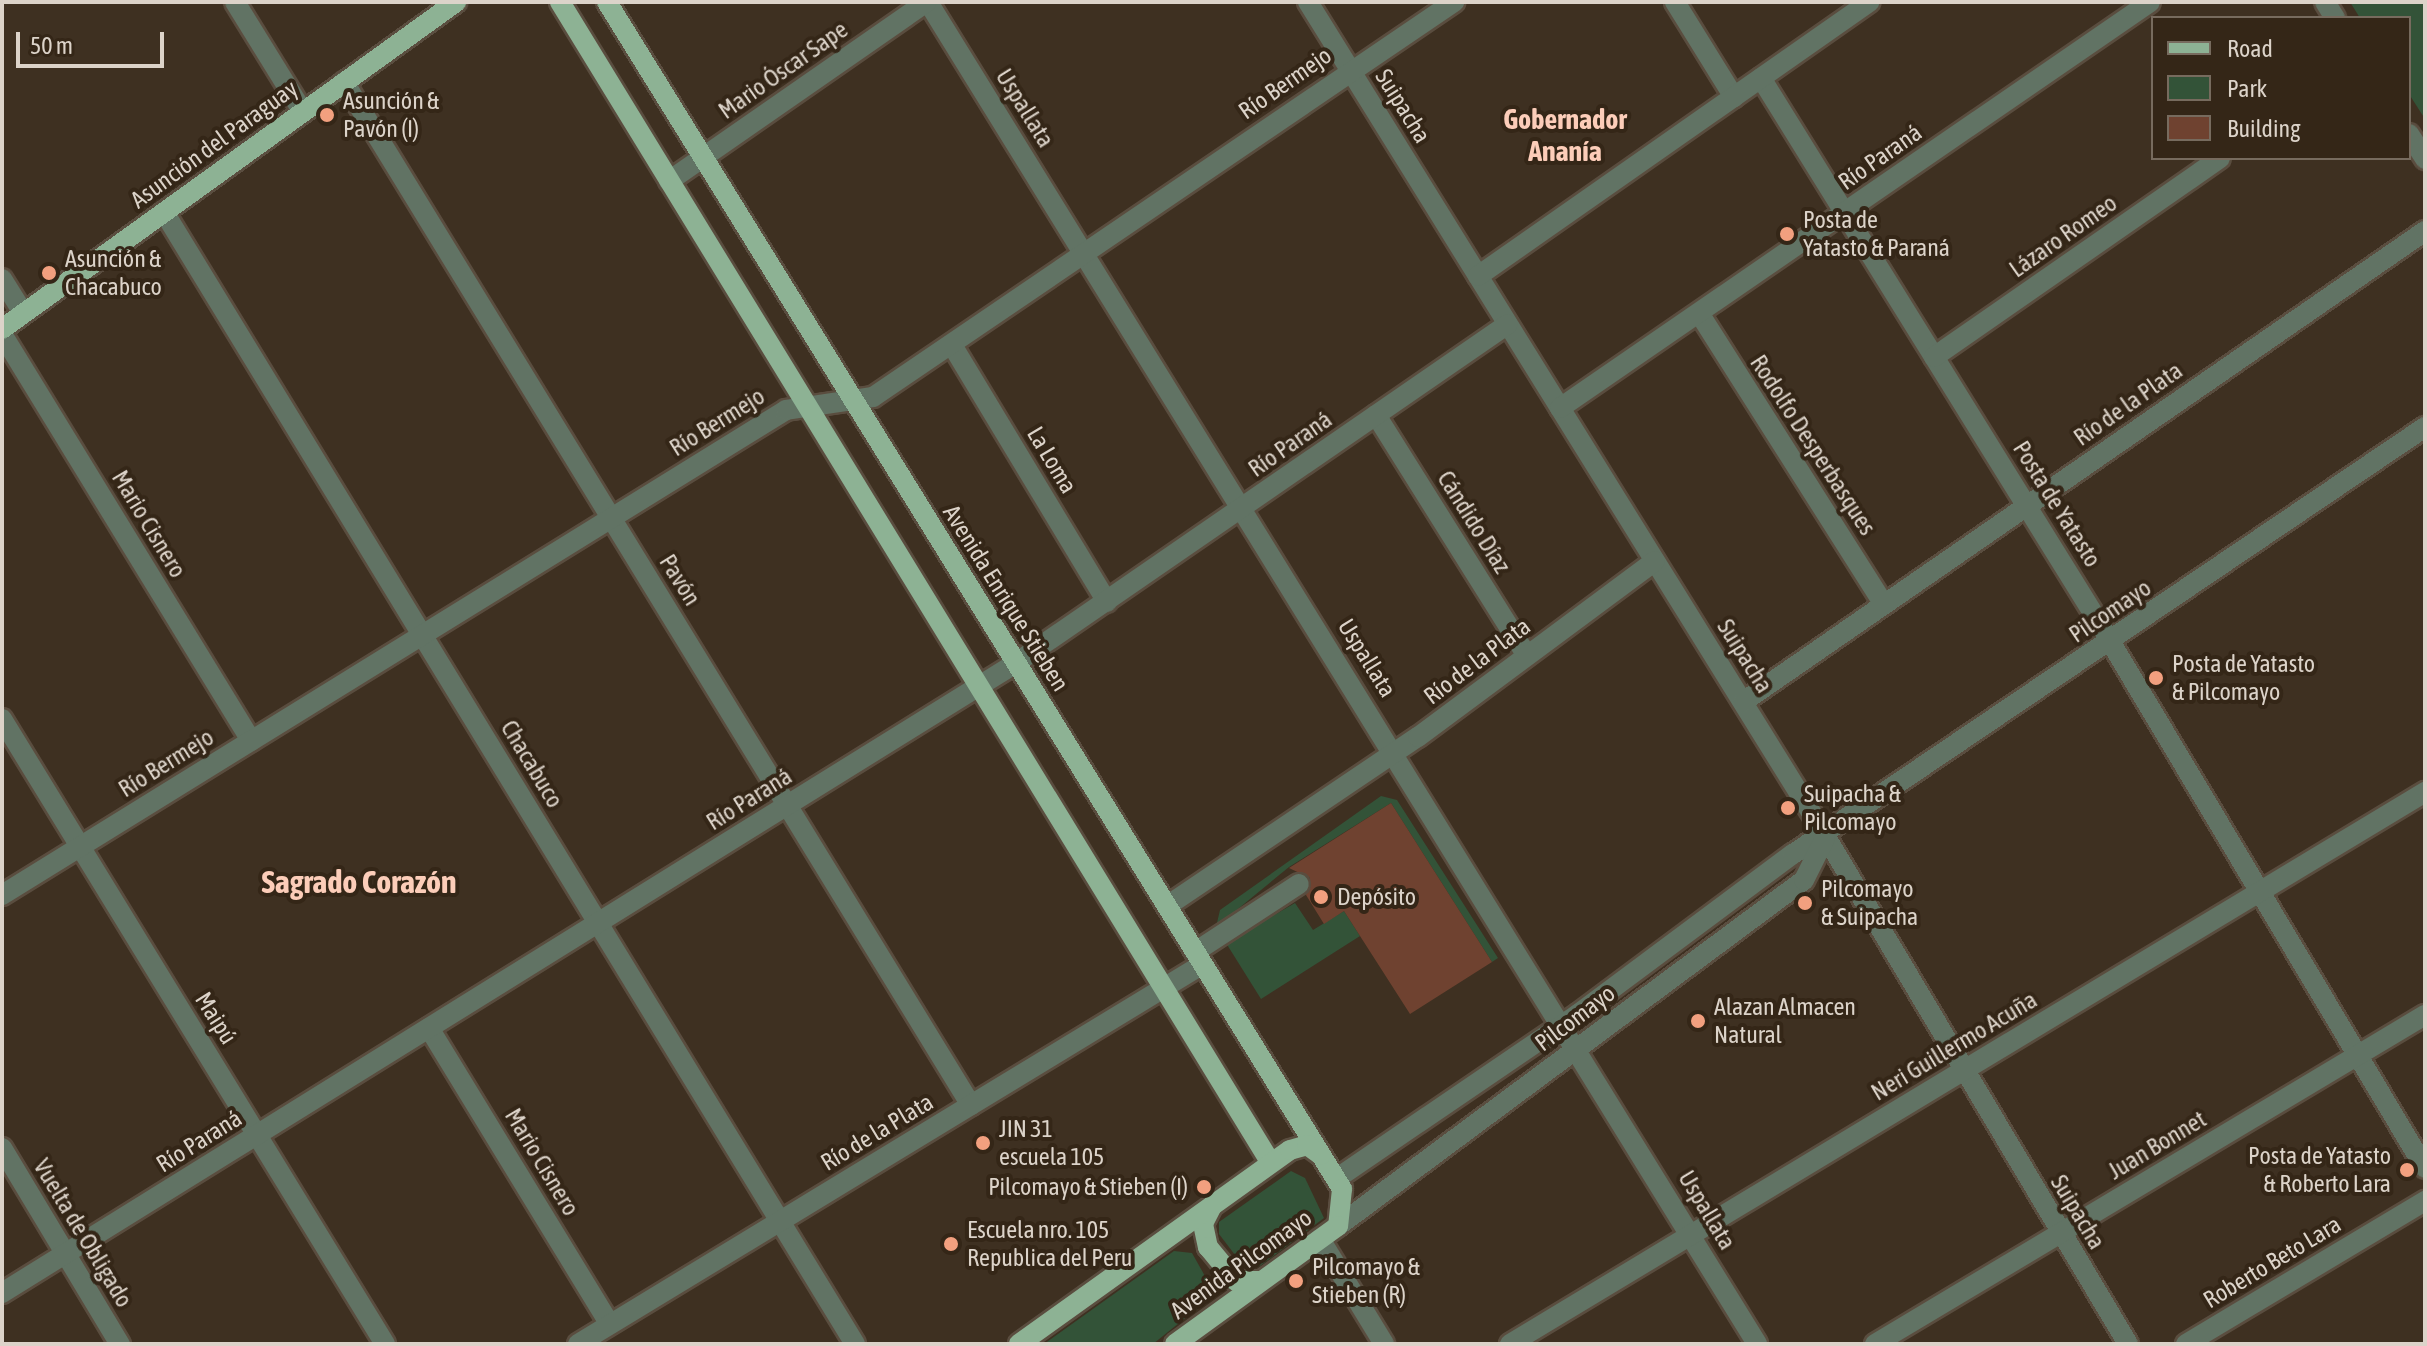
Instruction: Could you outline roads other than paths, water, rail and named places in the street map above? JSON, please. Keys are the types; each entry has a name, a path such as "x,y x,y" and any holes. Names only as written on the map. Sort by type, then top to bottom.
{"main road":[{"name":"Asunción del Paraguay","path":"2,331 456,2"},
{"path":"560,2 1271,1163"},
{"name":"Avenida Enrique Stieben","path":"607,2 1336,1179 1345,1199 1338,1226"},
{"path":"1019,1344 1271,1163 1303,1145 1321,1155"},
{"path":"1215,1203 1203,1237 1227,1274 1246,1285 1268,1277"},
{"name":"Avenida Pilcomayo","path":"1175,1344 1338,1226"}],"street":[{"path":"235,2 303,112"},
{"name":"Mario Óscar Sape","path":"669,181 928,2"},
{"name":"Uspallata","path":"928,2 1579,1047 1757,1344"},
{"name":"Suipacha","path":"1308,2 1743,702 2128,1344"},
{"name":"Río Bermejo","path":"2,895 611,518 805,403 873,397 1086,256 1349,69 1454,2"},
{"path":"1675,2 1734,97"},
{"path":"1478,276 1870,2"},
{"name":"Río Paraná","path":"1560,408 2150,2"},
{"name":"Posta de Yatasto","path":"1761,78 2111,642 2425,1168"},
{"name":"Pavón","path":"344,82 971,1105"},
{"path":"2411,137 2425,159"},
{"name":"Lázaro Romeo","path":"1934,357 2217,160"},
{"name":"Chacabuco","path":"164,212 855,1344"},
{"name":"Río de la Plata","path":"1743,702 2425,231"},
{"path":"2,279 23,313"},
{"name":"Rodolfo Desperbasques","path":"1699,313 1884,604"},
{"name":"Río Paraná","path":"2,1293 979,687 1508,324"},
{"name":"Mario Cisnero","path":"2,331 251,741"},
{"name":"La Loma","path":"952,345 1107,602"},
{"name":"Cándido Díaz","path":"1376,415 1527,656"},
{"name":"Pilcomayo","path":"1336,1179 1564,1024 1825,838 2425,427"},
{"name":"Río de la Plata","path":"1167,906 1396,753 1655,561"},
{"name":"Maipú","path":"2,719 385,1344"},
{"name":"Neri Guillermo Acuña","path":"1510,1344 2425,792"},
{"name":"Pilcomayo","path":"1338,1226 1804,880 1825,838"},
{"name":"Río de la Plata","path":"578,1344 1163,988 1221,935 1299,884"},
{"name":"Juan Bonnet","path":"1875,1344 2425,1015"},
{"name":"Mario Cisnero","path":"429,1028 610,1324"},
{"name":"Vuelta de Obligado","path":"2,1148 120,1344"},
{"name":"Roberto Beto Lara","path":"2186,1344 2425,1201"},
{"path":"1320,1239 1384,1344"}],"place":[{"name":"Asunción & Pavón (I)","path":"327,115"},
{"name":"Posta de Yatasto & Paraná","path":"1787,234"},
{"name":"Asunción & Chacabuco","path":"49,273"},
{"name":"Posta de Yatasto & Pilcomayo","path":"2156,678"},
{"name":"Suipacha & Pilcomayo","path":"1788,808"},
{"name":"Depósito","path":"1321,897"},
{"name":"Pilcomayo & Suipacha","path":"1805,903"},
{"name":"Alazan Almacen Natural","path":"1698,1021"},
{"name":"JIN 31 escuela 105","path":"983,1143"},
{"name":"Posta de Yatasto & Roberto Lara","path":"2407,1170"},
{"name":"Pilcomayo & Stieben (I)","path":"1204,1187"},
{"name":"Escuela nro. 105 Republica del Peru","path":"951,1244"},
{"name":"Pilcomayo & Stieben (R)","path":"1296,1281"}],"district":[{"name":"Gobernador Ananía","path":"1565,135"},
{"name":"Sagrado Corazón","path":"359,882"}]}
